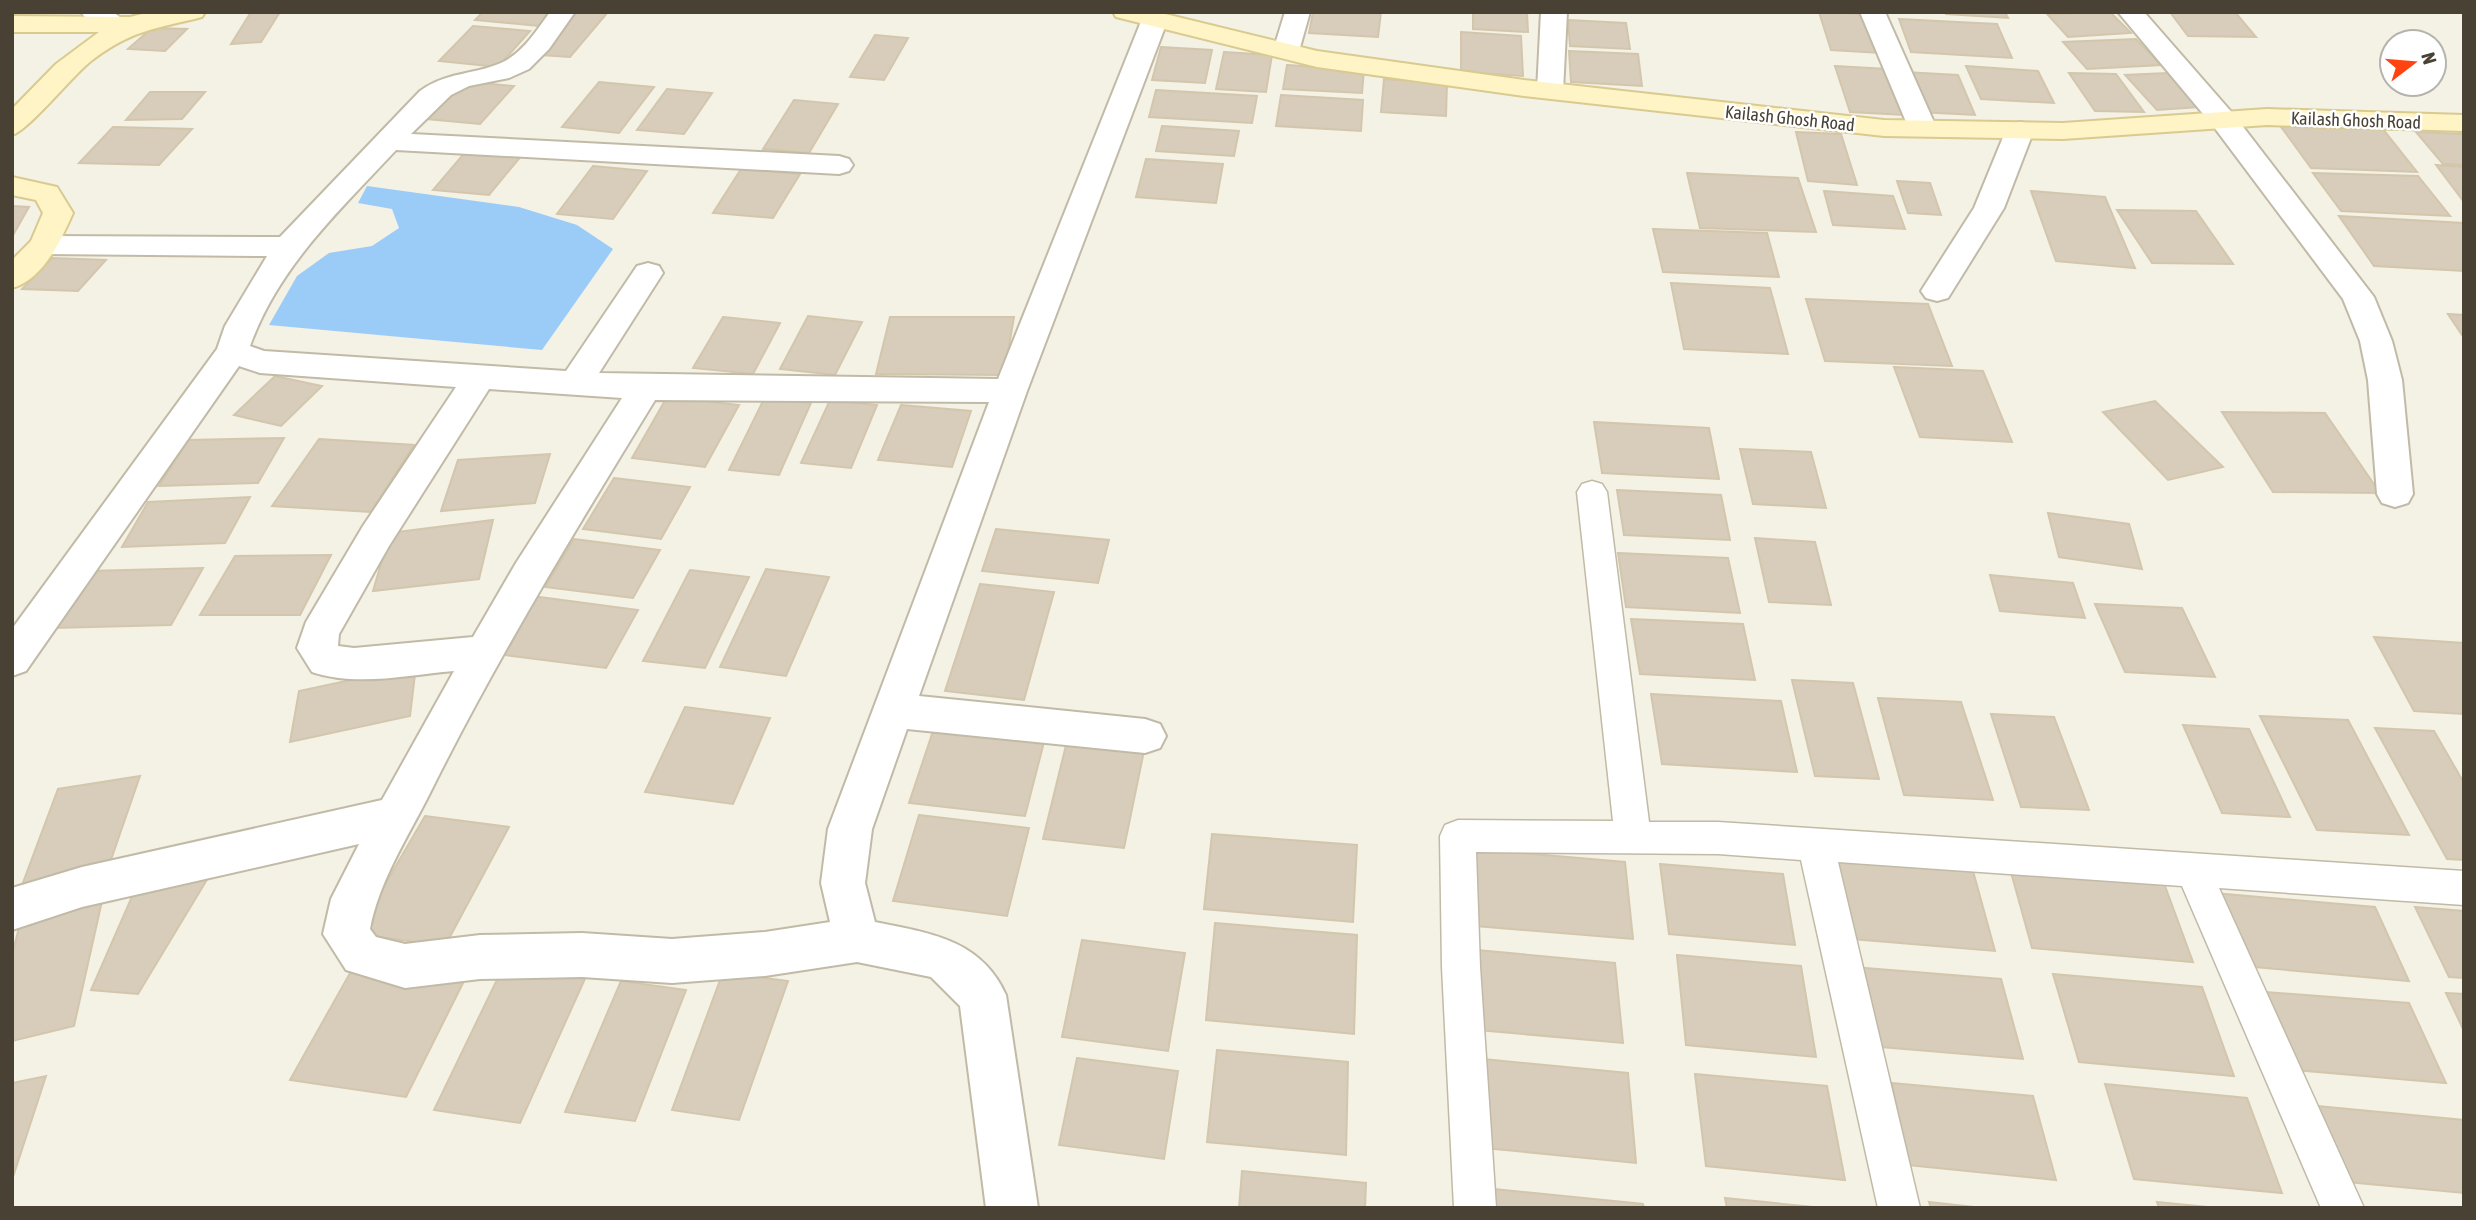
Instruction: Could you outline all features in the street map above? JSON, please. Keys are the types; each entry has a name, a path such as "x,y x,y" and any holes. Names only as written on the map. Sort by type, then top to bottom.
{"street":[{"path":"12,24 113,20 193,12"},
{"path":"12,660 232,351 241,326 288,247 443,86 456,79 512,68 523,61 563,12"},
{"name":"Kailash Ghosh Road","path":"1125,12 1317,59 1549,91 1884,128 2020,130 2267,117 2464,123"},
{"path":"1286,51 1298,12"},
{"path":"1549,91 1554,12"},
{"path":"1872,12 1923,129"},
{"path":"2130,12 2224,121 2358,297 2376,341 2385,380 2395,494"},
{"path":"858,940 843,883 850,829 1010,391 1155,19"},
{"path":"12,127 113,20"},
{"path":"1937,291 1989,208 2020,130"},
{"path":"388,141 839,165"},
{"path":"12,186 47,193 58,213 44,245 12,278"},
{"path":"44,245 288,247"},
{"path":"575,383 648,273"},
{"path":"232,351 260,362 645,388 1010,391"},
{"path":"480,377 376,536 320,633 317,648 326,661 354,664 484,652"},
{"path":"645,388 528,573 484,652 353,899 346,934 362,955 405,966 480,957 582,955 672,961 765,954 858,940 943,957 982,995 1012,1208"},
{"path":"894,711 1146,736"},
{"path":"12,909 82,887 396,816"}],"lane":[{"path":"1592,492 1633,838"},
{"path":"1475,1208 1461,967 1458,836 1718,838 2464,888"},
{"path":"1816,845 1899,1208"},
{"path":"2193,870 2343,1208"}],"water":[{"path":"367,186 519,207 577,225 613,249 542,350 269,325 297,276 329,253 372,246 399,228 392,209 358,203"}],"building":[{"path":"251,12 280,12 261,42 231,44"},
{"path":"483,12 551,12 539,26 475,20"},
{"path":"575,12 608,12 570,57 538,55"},
{"path":"1313,12 1381,12 1378,37 1309,33"},
{"path":"1473,12 1527,12 1528,32 1473,29"},
{"path":"1819,12 1866,14 1880,53 1831,50"},
{"path":"1945,12 2005,12 2008,18 1946,14"},
{"path":"2110,12 2131,33 2068,37 2047,14"},
{"path":"2170,12 2235,12 2256,37 2188,36"},
{"path":"1899,19 1997,24 2012,58 1911,52"},
{"path":"1568,20 1626,23 1630,49 1570,46"},
{"path":"473,26 530,31 498,67 439,61"},
{"path":"152,28 187,29 165,51 128,49"},
{"path":"1461,32 1521,36 1523,76 1461,72"},
{"path":"875,35 908,38 884,80 850,77"},
{"path":"2136,39 2161,65 2087,69 2063,42"},
{"path":"1161,47 1212,50 1205,83 1152,80"},
{"path":"1569,51 1638,54 1642,86 1571,82"},
{"path":"1224,52 1272,55 1266,92 1216,89"},
{"path":"1287,65 1364,70 1362,93 1283,89"},
{"path":"1835,66 1888,69 1904,115 1850,112"},
{"path":"1966,66 2038,71 2054,103 1981,99"},
{"path":"1904,72 1958,75 1975,115 1919,112"},
{"path":"2069,73 2116,74 2144,112 2095,111"},
{"path":"2168,73 2201,107 2157,110 2125,75"},
{"path":"1384,79 1447,83 1446,116 1381,112"},
{"path":"460,81 514,86 480,124 425,119"},
{"path":"599,82 654,87 619,133 562,127"},
{"path":"667,89 712,93 684,134 637,130"},
{"path":"1156,90 1257,96 1252,123 1149,117"},
{"path":"150,92 205,92 182,119 126,120"},
{"path":"1281,95 1363,100 1361,131 1276,126"},
{"path":"794,100 838,104 809,153 763,149"},
{"path":"2279,124 2382,128 2417,172 2311,168"},
{"path":"1162,126 1239,131 1234,156 1156,151"},
{"path":"113,127 192,129 159,165 79,163"},
{"path":"1796,132 1841,134 1857,185 1808,181"},
{"path":"2416,132 2464,134 2464,165 2443,164"},
{"path":"467,150 522,155 489,195 433,190"},
{"path":"1146,159 1223,164 1216,203 1136,197"},
{"path":"2436,165 2464,167 2464,202"},
{"path":"593,166 647,171 613,219 557,214"},
{"path":"741,169 800,174 773,218 713,213"},
{"path":"1687,173 1798,178 1816,232 1700,228"},
{"path":"2313,173 2418,176 2450,216 2341,211"},
{"path":"1897,181 1930,183 1941,215 1908,213"},
{"path":"1824,191 1893,196 1905,229 1833,225"},
{"path":"2031,191 2105,197 2135,268 2056,261"},
{"path":"12,206 29,207 12,237"},
{"path":"2117,210 2196,211 2233,264 2152,263"},
{"path":"2339,216 2464,223 2464,271 2374,266"},
{"path":"1653,229 1767,233 1779,277 1663,272"},
{"path":"52,258 106,260 78,291 22,289"},
{"path":"1671,283 1770,288 1788,354 1684,349"},
{"path":"1806,299 1928,304 1952,366 1825,361"},
{"path":"2448,314 2464,315 2464,338"},
{"path":"808,316 862,322 835,375 780,369"},
{"path":"723,317 780,323 753,374 693,368"},
{"path":"890,317 1014,317 1004,375 876,374"},
{"path":"1894,367 1983,371 2012,442 1920,437"},
{"path":"275,376 322,386 281,426 234,415"},
{"path":"667,397 739,405 705,467 632,458"},
{"path":"764,399 811,403 779,475 729,470"},
{"path":"830,400 877,405 851,468 801,463"},
{"path":"2155,401 2223,467 2168,480 2103,412"},
{"path":"901,405 971,411 952,467 878,460"},
{"path":"2222,412 2325,413 2380,493 2273,492"},
{"path":"1594,422 1709,428 1719,479 1602,473"},
{"path":"284,438 258,483 159,486 188,440"},
{"path":"319,439 414,445 371,512 272,506"},
{"path":"1740,449 1811,452 1826,508 1753,504"},
{"path":"550,454 535,503 441,511 458,460"},
{"path":"614,478 690,487 661,539 583,529"},
{"path":"1617,490 1721,495 1730,540 1624,535"},
{"path":"250,497 225,543 122,547 148,502"},
{"path":"2048,513 2129,524 2142,569 2059,557"},
{"path":"493,520 479,579 373,591 390,533"},
{"path":"996,529 1109,540 1098,583 982,571"},
{"path":"1755,538 1815,542 1831,605 1769,602"},
{"path":"574,539 660,550 633,598 545,587"},
{"path":"1618,553 1728,558 1740,613 1626,607"},
{"path":"331,555 300,615 200,615 235,556"},
{"path":"203,568 171,625 53,628 88,571"},
{"path":"766,569 829,577 786,676 720,667"},
{"path":"690,570 749,577 705,668 643,661"},
{"path":"1990,575 2073,583 2085,618 2000,611"},
{"path":"980,584 1054,592 1024,700 945,691"},
{"path":"532,596 638,610 606,668 497,654"},
{"path":"2095,604 2182,608 2215,677 2125,672"},
{"path":"1631,619 1743,624 1755,680 1640,674"},
{"path":"2374,637 2464,643 2464,714 2414,711"},
{"path":"416,666 410,716 290,742 299,691"},
{"path":"1792,680 1853,683 1879,779 1815,776"},
{"path":"1651,694 1781,701 1797,772 1662,764"},
{"path":"1878,698 1961,702 1993,800 1904,795"},
{"path":"685,707 770,718 733,804 645,792"},
{"path":"1991,714 2054,717 2089,810 2021,807"},
{"path":"2260,716 2348,720 2409,835 2317,830"},
{"path":"935,725 1045,738 1025,816 909,803"},
{"path":"2183,725 2249,729 2290,817 2222,813"},
{"path":"2375,728 2434,731 2464,783 2464,860 2447,859"},
{"path":"1068,737 1145,746 1124,848 1043,839"},
{"path":"140,776 106,874 21,888 58,789"},
{"path":"919,815 1029,828 1007,916 893,901"},
{"path":"425,816 509,827 445,946 356,934"},
{"path":"1212,834 1357,845 1353,922 1204,909"},
{"path":"1476,849 1625,862 1633,939 1476,926"},
{"path":"1837,861 1973,871 1995,951 1852,939"},
{"path":"1660,864 1783,874 1795,945 1669,934"},
{"path":"2009,865 2162,878 2193,962 2032,948"},
{"path":"214,868 138,994 91,990 137,885"},
{"path":"104,892 74,1026 12,1041 12,955 23,912"},
{"path":"2214,893 2375,907 2409,981 2243,966"},
{"path":"2415,907 2464,911 2464,978 2449,977"},
{"path":"1215,923 1357,935 1354,1034 1206,1020"},
{"path":"1082,940 1185,953 1168,1051 1062,1037"},
{"path":"1477,950 1615,963 1623,1043 1478,1030"},
{"path":"1677,955 1801,966 1816,1057 1686,1045"},
{"path":"506,961 588,972 520,1123 434,1110"},
{"path":"354,966 464,981 406,1097 290,1080"},
{"path":"1853,967 2001,979 2023,1059 1869,1046"},
{"path":"723,972 788,981 739,1120 672,1110"},
{"path":"2053,974 2202,987 2234,1076 2079,1062"},
{"path":"621,981 686,990 635,1121 565,1112"},
{"path":"2265,992 2409,1003 2446,1083 2295,1070"},
{"path":"2446,993 2464,994 2464,1031"},
{"path":"1217,1050 1348,1062 1346,1155 1207,1142"},
{"path":"1077,1058 1178,1071 1164,1159 1059,1145"},
{"path":"1483,1059 1628,1073 1636,1163 1485,1148"},
{"path":"1695,1074 1827,1086 1845,1180 1706,1166"},
{"path":"46,1076 12,1180 12,1083"},
{"path":"1892,1083 2033,1096 2056,1180 1908,1165"},
{"path":"2105,1084 2247,1098 2282,1193 2134,1179"},
{"path":"2317,1106 2464,1120 2464,1193 2347,1182"},
{"path":"1242,1171 1366,1183 1365,1208 1239,1208"},
{"path":"1484,1188 1643,1204 1644,1208 1484,1208"},
{"path":"1725,1198 1823,1208 1727,1208"},
{"path":"1929,1202 1983,1208 1931,1208"},
{"path":"2157,1202 2218,1208 2159,1208"}]}
